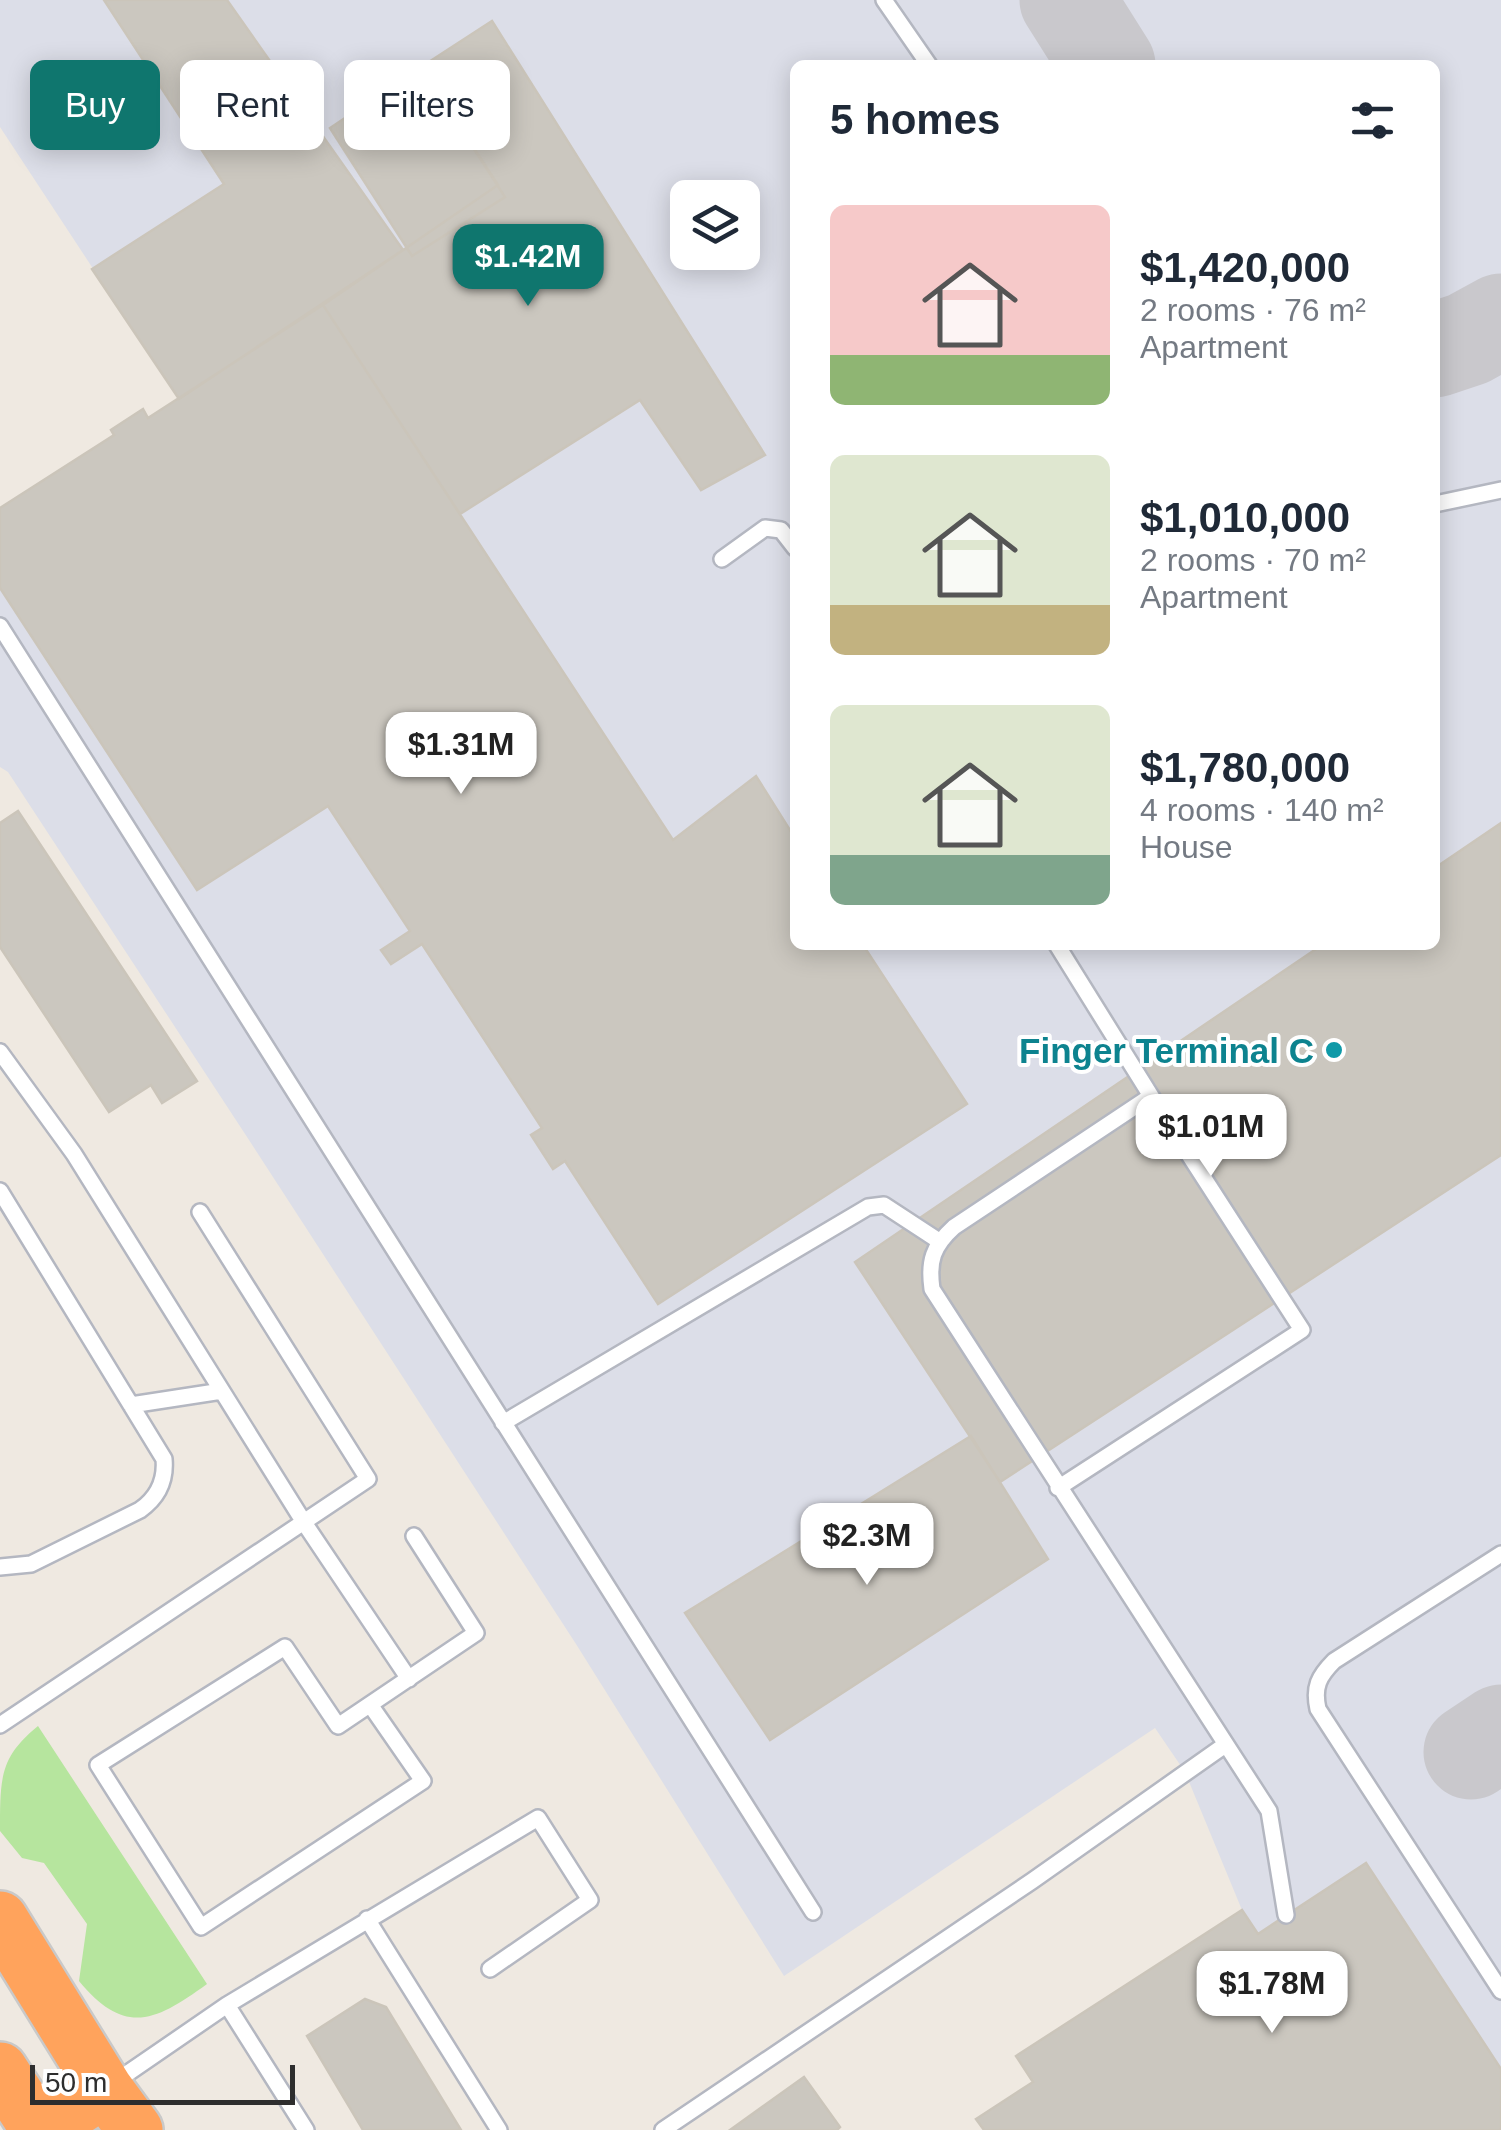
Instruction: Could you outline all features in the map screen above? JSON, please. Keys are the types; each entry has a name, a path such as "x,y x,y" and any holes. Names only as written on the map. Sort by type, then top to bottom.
{"highway":[{"path":"0,1919 120,2109 41,2130 0,2070"}],"lane":[{"path":"884,0 926,60"},
{"path":"1440,503 1501,490"},
{"path":"722,559 766,528 781,530 790,542"},
{"path":"1,628 813,1912"},
{"path":"1058,1488 1302,1330 1060,950"},
{"path":"0,1052 74,1154 305,1524 410,1678"},
{"path":"1151,1096 971,1215 939,1241 928,1264 932,1288 1270,1811 1286,1915"},
{"path":"0,1191 132,1405 164,1460 166,1475 152,1502 31,1564 0,1567"},
{"path":"502,1423 868,1206 884,1206 939,1241"},
{"path":"0,1725 368,1479 200,1212"},
{"path":"132,1405 222,1391"},
{"path":"371,1706 423,1782 201,1927 98,1765 285,1648 338,1726 476,1633 414,1536"},
{"path":"1501,1554 1334,1661 1314,1694 1318,1708 1501,1991"},
{"path":"663,2130 1032,1881 1225,1745"},
{"path":"120,2109 227,2005 538,1818 590,1900 490,1969"},
{"path":"367,1919 499,2130"},
{"path":"227,2005 306,2130"}],"shaded area":[{"path":"0,0 1501,0 1501,2108 1351,1873 1258,1934 1242,1910 1185,1772 1155,1728 784,1976 576,1644 8,772 0,767 0,508 113,435 111,430 143,409 149,418 178,398 0,127"}],"green space":[{"path":"38,1726 207,1984 172,2007 141,2017 126,2016 96,1999 79,1981 87,1924 44,1863 22,1858 0,1831 5,1770 16,1748"}],"building":[{"path":"104,0 227,0 269,60 180,60 180,117 160,86 160,60 143,60"},
{"path":"492,21 765,455 701,490 640,400 460,514 323,305 498,185 475,150 510,150 510,60 432,60"},
{"path":"344,119 344,150 330,128"},
{"path":"324,138 403,250 179,399 92,269 224,184 202,150 324,150"},
{"path":"344,150 475,150 505,197 412,256"},
{"path":"323,305 673,840 756,776 790,830 790,950 866,950 967,1104 658,1304 565,1161 553,1169 531,1135 542,1128 422,944 391,964 381,950 410,931 328,806 197,890 0,588 0,508 114,435 111,430 143,409 148,418"},
{"path":"18,811 197,1081 162,1103 151,1085 109,1112 0,947 0,823"},
{"name":"Finger Terminal C","path":"1501,823 1501,1155 1000,1482 855,1262 1315,950 1440,950 1440,865"},
{"path":"971,1436 1048,1559 770,1740 685,1613"},
{"path":"1366,1863 1501,2069 1501,2130 984,2130 976,2119 1033,2082 1016,2056 1242,1910 1258,1934"},
{"path":"365,1999 386,2007 461,2130 363,2130 307,2036"},
{"path":"804,2077 840,2127 837,2130 730,2130"}],"taxiway":[{"path":"1067,0 1105,60"},
{"path":"1440,348 1501,321"},
{"path":"1471,1752 1501,1732"}],"place":[{"name":"Finger Terminal C","path":"1334,1050"}]}
